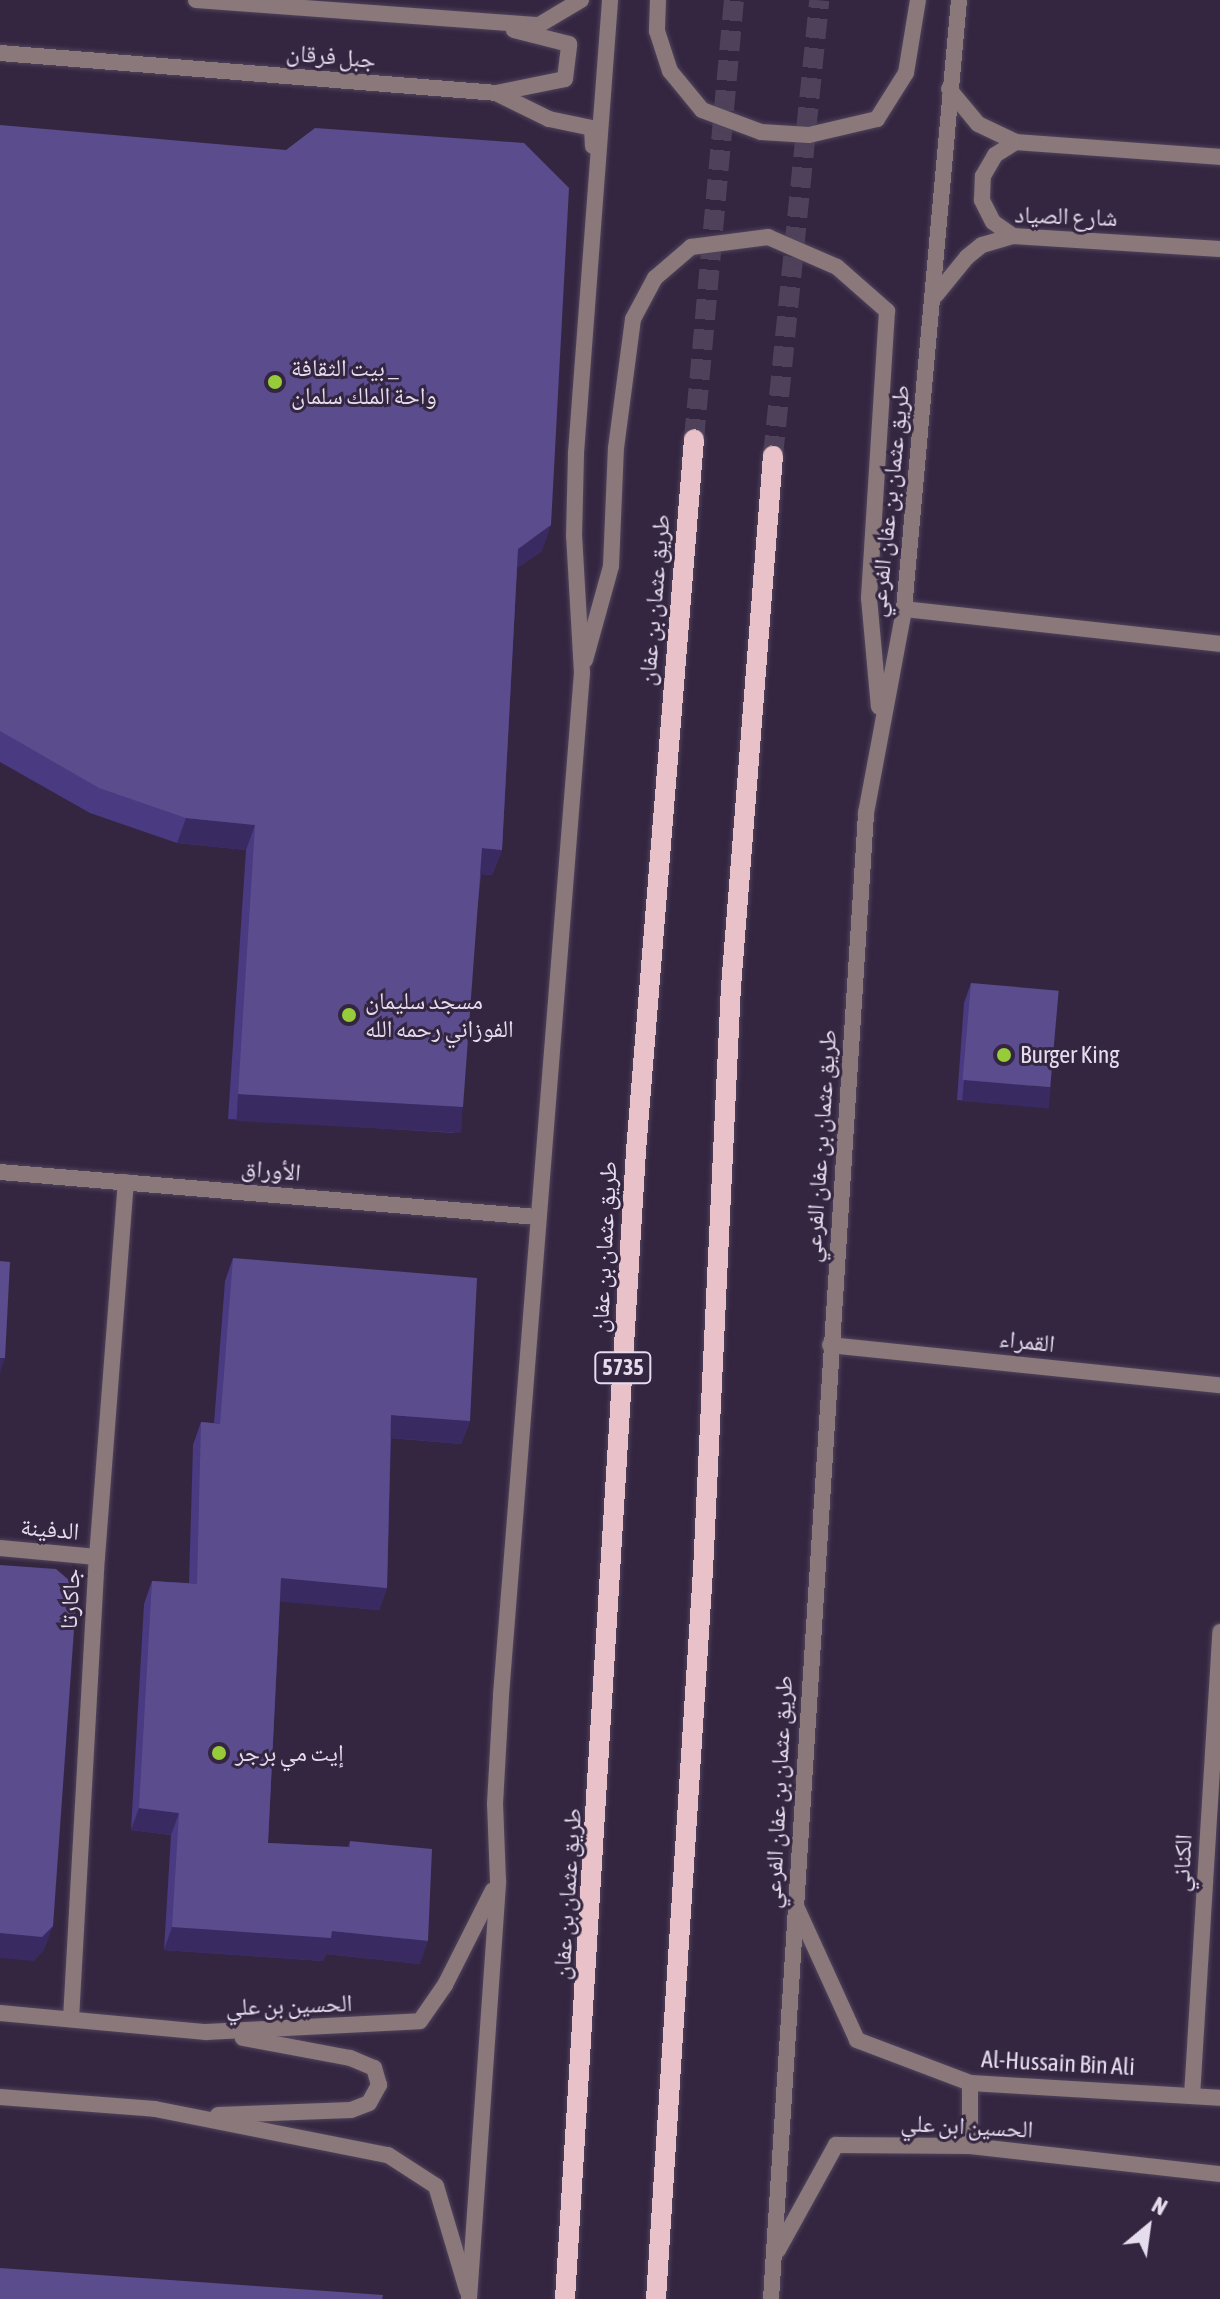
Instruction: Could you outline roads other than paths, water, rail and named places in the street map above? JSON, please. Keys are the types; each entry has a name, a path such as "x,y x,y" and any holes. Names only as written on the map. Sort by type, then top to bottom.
{"main road":[{"name":"طريق عثمان بن عفان","path":"565,2299 636,1151 694,439"},
{"path":"656,2299 703,1571 731,987 773,456"}],"street":[{"name":"جبل فرقان","path":"196,0 539,25 581,0"},
{"path":"469,2299 498,1881 499,1726 582,673 574,536 576,453 610,0"},
{"path":"658,0 657,31 670,71 702,110 761,132 809,135 877,119 906,73 918,0"},
{"name":"طريق عثمان بن عفان الفرعي","path":"771,2299 866,813 904,609 935,296 949,89 959,0"},
{"path":"483,22 569,44 565,79 496,93"},
{"name":"جبل فرقان","path":"0,53 496,93 549,119 592,128 595,187"},
{"path":"949,89 978,124 1016,142 1220,157"},
{"path":"1013,236 993,222 982,188 995,155 1016,142"},
{"name":"شارع الصياد","path":"935,296 967,257 997,239 1013,236 1220,249"},
{"path":"582,673 611,566 616,448 633,319 655,278 691,247 768,237 837,267 887,311 869,598 881,729"},
{"path":"904,609 1220,644"},
{"name":"الأوراق","path":"0,1172 537,1217"},
{"name":"جاكارتا","path":"71,2019 97,1557 126,1182"},
{"name":"القمراء","path":"830,1345 1220,1385"},
{"name":"الدفينة","path":"0,1548 97,1557"},
{"name":"الكناني","path":"1192,2096 1217,1733 1220,1632"},
{"name":"الحسين بن علي","path":"0,2013 206,2032 420,2021 445,1985 498,1881"},
{"name":"Al-Hussain Bin Ali","path":"796,1904 857,2040 970,2083 1220,2098"},
{"path":"193,2116 351,2110 369,2103 379,2085 374,2068 350,2058 206,2032"},
{"path":"970,2083 970,2146"},
{"path":"0,2097 193,2116 388,2155 436,2186 469,2299"},
{"name":"الحسين ابن علي","path":"776,2255 836,2145 970,2146 1220,2174"}],"tunnel":[{"path":"694,439 734,0"},
{"path":"773,456 819,0"}],"place":[{"name":"بيت الثقافة _ واحة الملك سلمان","path":"275,382"},
{"name":"مسجد سليمان الفوزاني رحمه الله","path":"349,1015"},
{"name":"Burger King","path":"1004,1055"},
{"name":"إيت مي برجر","path":"219,1753"}]}
